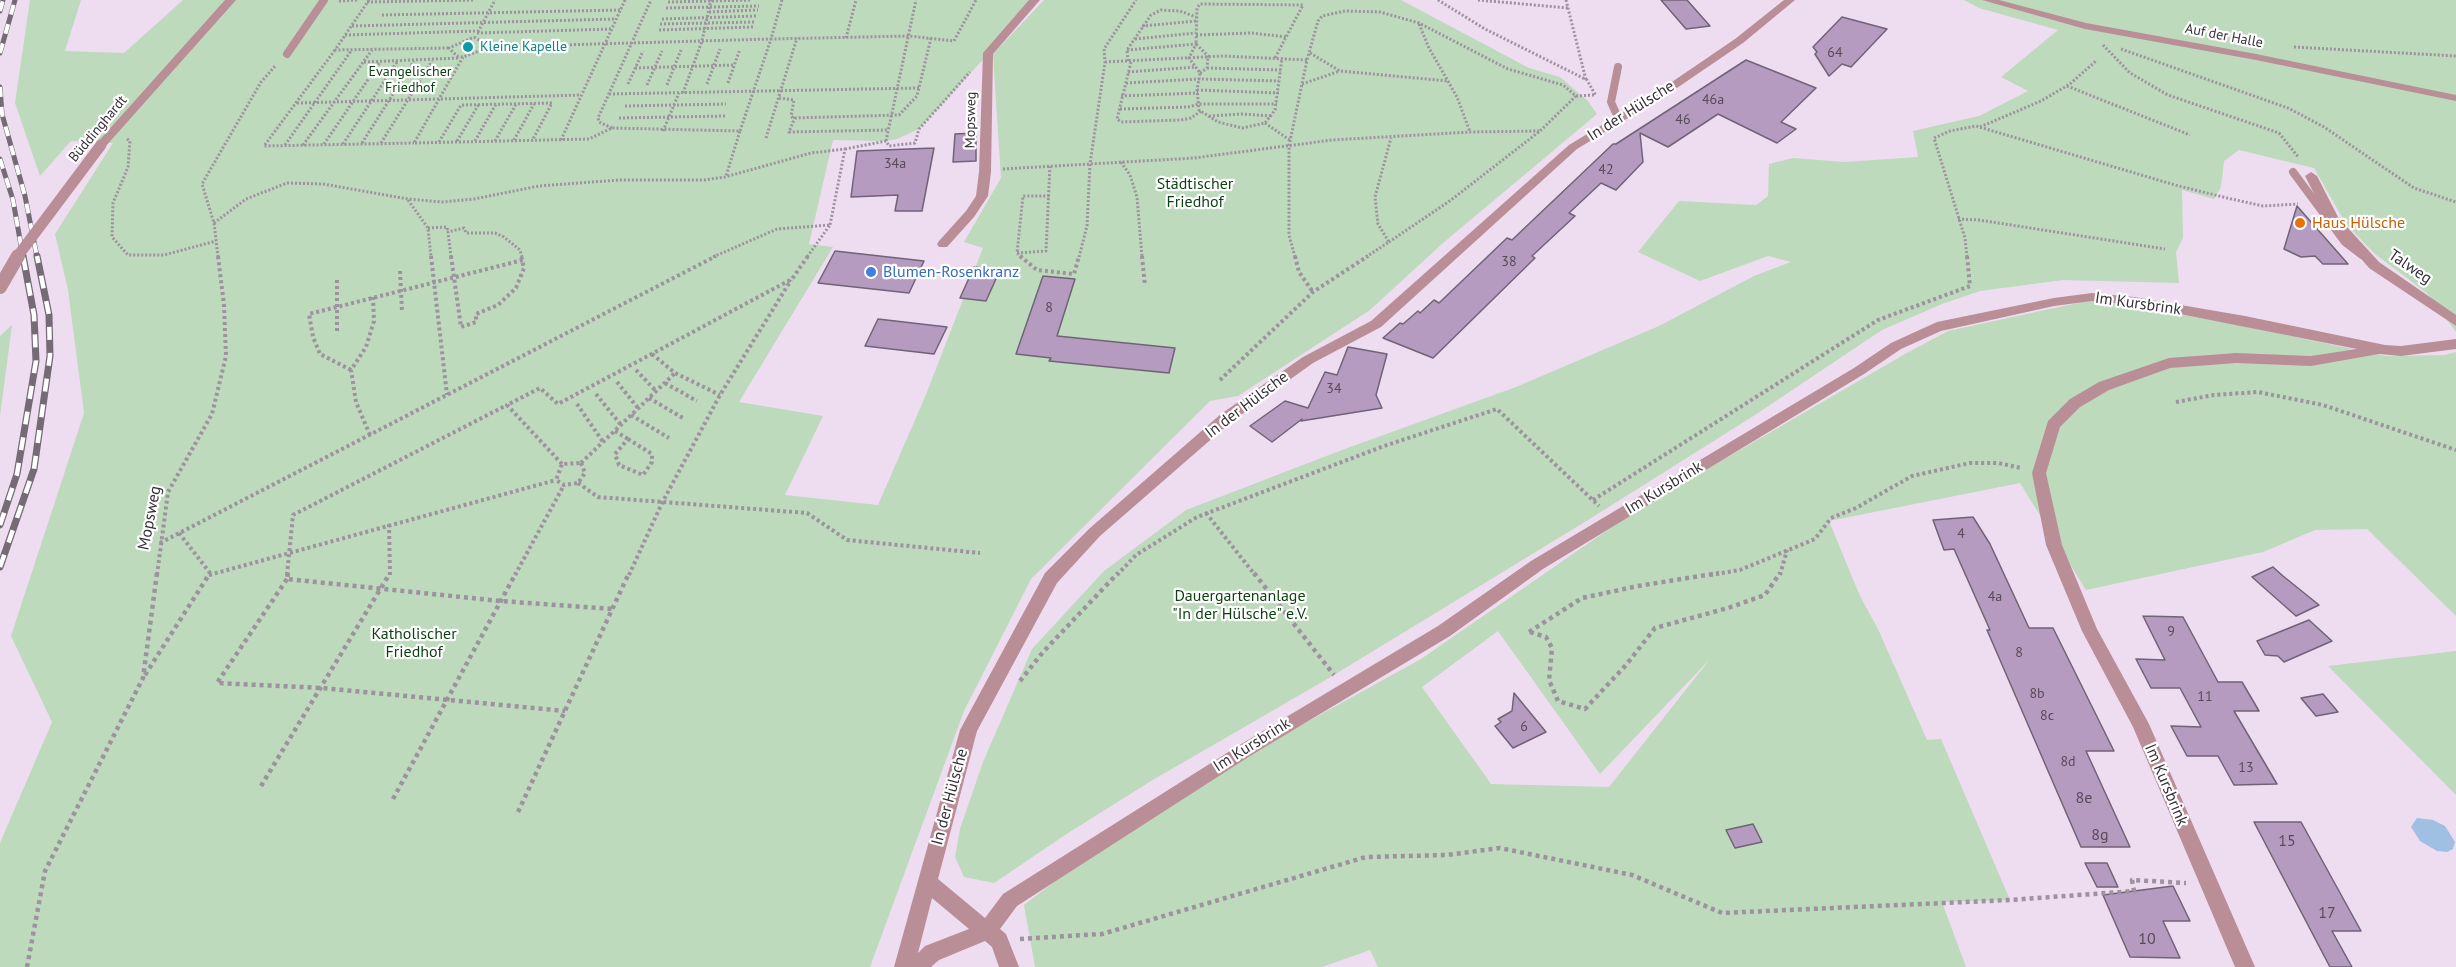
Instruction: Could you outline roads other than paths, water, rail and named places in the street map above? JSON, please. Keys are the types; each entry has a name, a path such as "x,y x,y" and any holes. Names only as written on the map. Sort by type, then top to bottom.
{"street":[{"name":"Büddinghardt","path":"0,287 15,260 101,145 231,0"},
{"name":"Mopsweg","path":"943,244 970,214 982,196 985,172 988,53 1035,0"},
{"name":"In der Hülsche","path":"904,967 969,730 1051,578 1095,532 1226,418 1308,360 1377,324 1573,147 1619,120 1730,47 1790,0"},
{"name":"Auf der Halle","path":"1987,0 2085,26 2256,57 2456,98"},
{"name":"Talweg","path":"2311,176 2334,219 2374,265 2456,321"},
{"name":"Im Kursbrink","path":"993,936 1010,900 1148,810 1344,689 1444,631 1538,565 1859,371 1896,346 1948,325 2054,302 2092,297 2134,301 2245,321 2385,350 2401,351 2456,344"},
{"name":"Im Kursbrink","path":"2245,967 2140,724 2090,631 2054,545 2039,473 2053,425 2075,403 2103,386 2169,363 2236,358 2311,361 2385,350"},
{"path":"927,882 993,936 1009,967"},
{"path":"916,967 932,953 993,936"}],"lane":[{"path":"287,54 324,0"},
{"path":"1618,67 1611,102 1619,120"},
{"path":"2293,172 2345,242 2374,265"}],"water":[{"path":"2417,818 2433,820 2445,826 2455,842 2453,849 2447,852 2437,851 2420,841 2411,827"}],"railway":[{"path":"0,11 3,0"},
{"path":"0,53 15,0"},
{"path":"0,87 2,114 25,196 37,257"},
{"path":"0,159 13,200 23,257"},
{"path":"0,525 17,474 36,361 34,315 23,256"},
{"path":"0,567 34,469 50,356 49,315 37,256"}],"place":[{"name":"Kleine Kapelle","path":"468,47"},
{"name":"Haus Hülsche","path":"2300,223"},
{"name":"Blumen-Rosenkranz","path":"871,272"}],"park label":[{"name":"Evangelischer Friedhof","path":"410,80"},
{"name":"Städtischer Friedhof","path":"1195,193"},
{"name":"Dauergartenanlage \"In der Hülsche\" e.V.","path":"1240,605"},
{"name":"Katholischer Friedhof","path":"414,643"}]}
